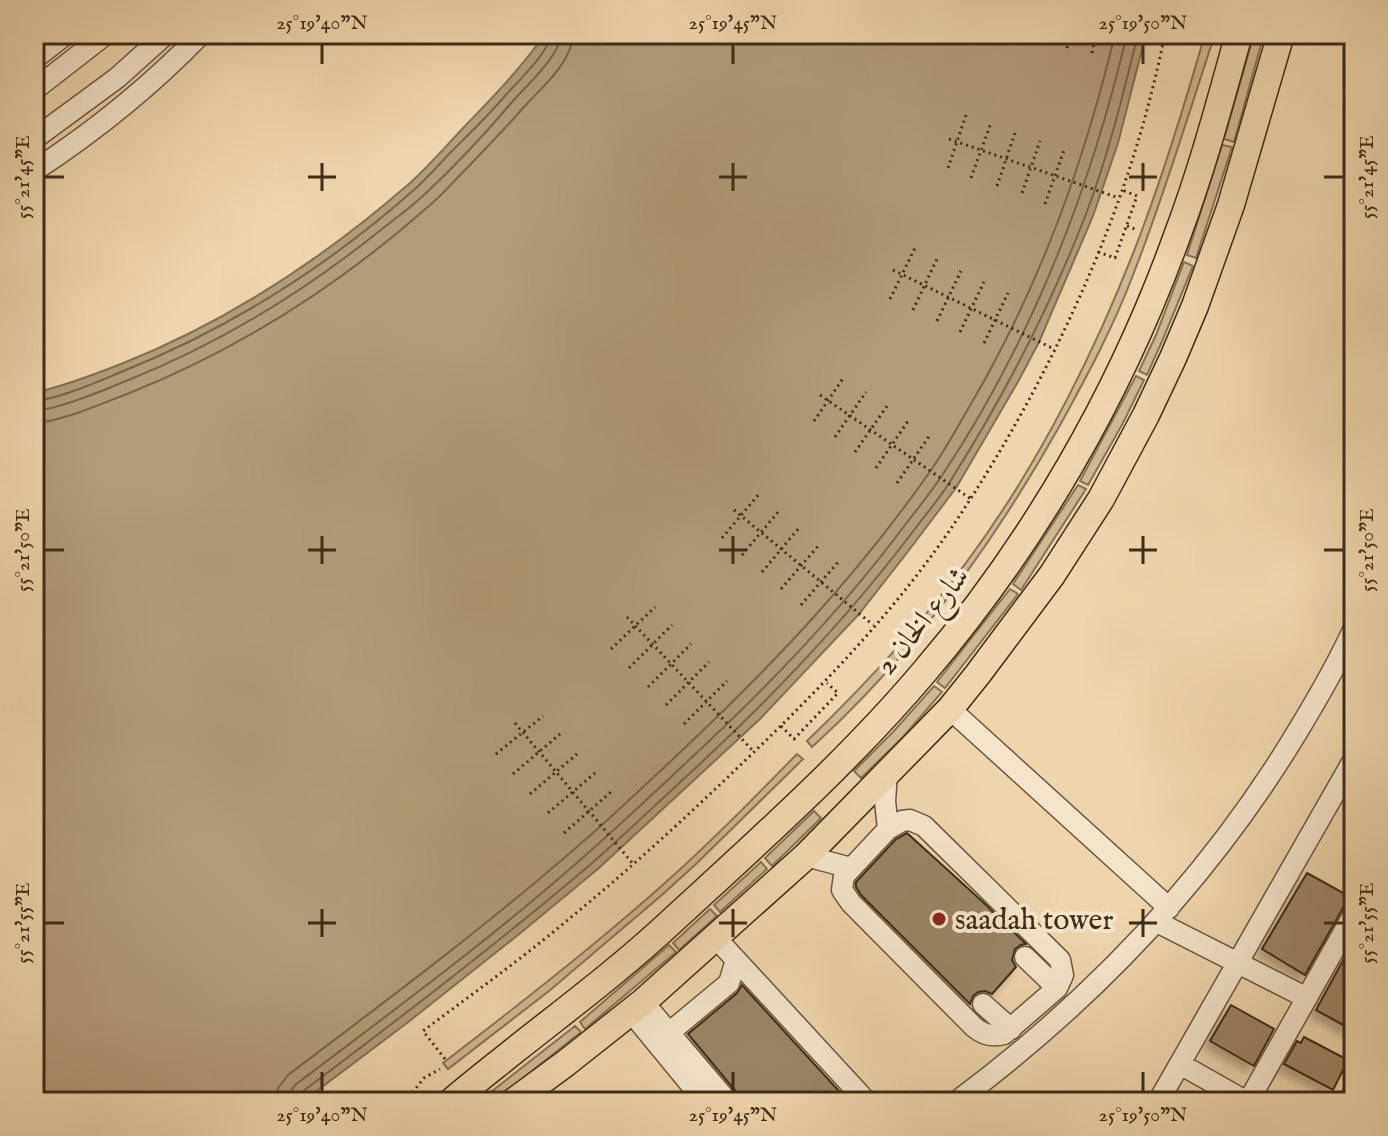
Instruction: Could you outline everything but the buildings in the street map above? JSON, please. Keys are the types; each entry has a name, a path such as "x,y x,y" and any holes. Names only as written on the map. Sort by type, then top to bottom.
{"main road":[{"name":"شارع الخان 2","path":"451,1102 644,947 828,775 924,672 987,593 1075,457 1142,326 1190,200 1239,34"},
{"path":"513,1102 637,1007 806,856 950,709 1007,636 1101,499 1173,358 1215,254 1247,156 1281,34"}],"street":[{"path":"34,59 66,34"},
{"path":"34,90 106,34"},
{"path":"34,139 117,78 166,34"},
{"path":"34,171 153,81 201,34"},
{"path":"102,122 117,78"},
{"path":"956,1102 1036,1040 1078,1002 1163,915 1202,869 1283,756 1354,628"},
{"path":"950,709 1163,915 1238,963 1307,998"},
{"path":"1158,1102 1354,759"},
{"path":"887,774 885,801 888,829"},
{"path":"910,820 924,826 1056,954 1063,975 1057,988 1011,1029 998,1035 979,1031 851,903 842,890 844,876 851,868 888,829 910,820"},
{"path":"806,856 851,868"},
{"path":"1180,1064 1247,1102 1354,914"},
{"path":"715,937 867,1102"},
{"path":"1025,957 1057,988"},
{"path":"670,1032 729,983 736,960"},
{"path":"983,1004 1011,1029"},
{"path":"637,1007 670,1032 728,1102"},
{"path":"637,1007 705,1102"},
{"path":"1348,1102 1354,1092"}],"path":[{"path":"1042,44 1044,34"},
{"path":"1067,48 1070,34"},
{"path":"1092,53 1096,34"},
{"path":"445,1059 423,1031 568,920 696,809 826,682 939,545 971,499 1027,403 1054,349 1122,190 1144,123 1165,36 1142,34"},
{"path":"948,168 966,115"},
{"path":"971,178 991,123"},
{"path":"997,186 1015,133"},
{"path":"949,139 1119,198"},
{"path":"1022,193 1040,141"},
{"path":"1045,204 1064,150"},
{"path":"1098,252 1115,258 1137,196 1122,190"},
{"path":"1127,226 1135,229"},
{"path":"890,299 915,248"},
{"path":"913,310 937,259"},
{"path":"893,270 1054,349"},
{"path":"937,321 961,271"},
{"path":"960,332 984,282"},
{"path":"984,343 1008,293"},
{"path":"814,421 844,377"},
{"path":"835,437 866,392"},
{"path":"820,395 971,499"},
{"path":"855,452 887,406"},
{"path":"876,468 908,421"},
{"path":"897,483 930,435"},
{"path":"722,538 759,494"},
{"path":"734,510 874,626"},
{"path":"742,555 779,511"},
{"path":"762,572 799,528"},
{"path":"781,589 819,545"},
{"path":"801,605 839,561"},
{"path":"611,649 655,607"},
{"path":"627,617 754,752"},
{"path":"629,668 672,625"},
{"path":"648,687 691,644"},
{"path":"666,705 709,662"},
{"path":"684,724 727,681"},
{"path":"781,726 794,739 838,693 826,682"},
{"path":"496,754 543,716"},
{"path":"816,716 821,721"},
{"path":"515,723 634,865"},
{"path":"513,774 560,734"},
{"path":"530,794 577,754"},
{"path":"548,813 595,773"},
{"path":"564,833 611,792"},
{"path":"405,1102 424,1078 440,1069"}],"shaded area":[{"path":"1205,34 1215,34 1144,245 1108,333 1059,427 1006,514 948,598 884,675 812,747 807,741 893,652 953,581 997,519 1045,440 1088,357 1126,272 1151,206"},
{"path":"1254,34 1264,34 1234,142 1224,139"},
{"path":"1222,145 1232,147 1196,258 1187,255"},
{"path":"1184,262 1193,266 1147,375 1139,371"},
{"path":"1136,376 1144,380 1088,485 1080,481"},
{"path":"1078,485 1086,489 1021,590 1013,584"},
{"path":"1010,589 1018,594 945,688 937,682"},
{"path":"934,686 942,692 903,737 861,778 854,771"},
{"path":"797,754 803,759 663,894 549,991 448,1069 443,1063 525,1000 657,890"},
{"path":"814,811 821,818 772,866 765,858"},
{"path":"761,862 767,869 720,912 714,905"},
{"path":"710,909 717,916 679,950 673,943"},
{"path":"669,945 676,952 585,1029 580,1022"},
{"path":"575,1026 581,1032 493,1102 482,1099"}],"water":[{"path":"545,34 1146,34 1118,143 1093,216 1039,342 1019,380 956,488 906,554 859,614 760,719 599,868 407,1023 302,1102 34,1102 34,393 121,364 199,329 309,262 377,211 417,176 507,82"}],"place":[{"name":"saadah tower","path":"939,919"}]}
